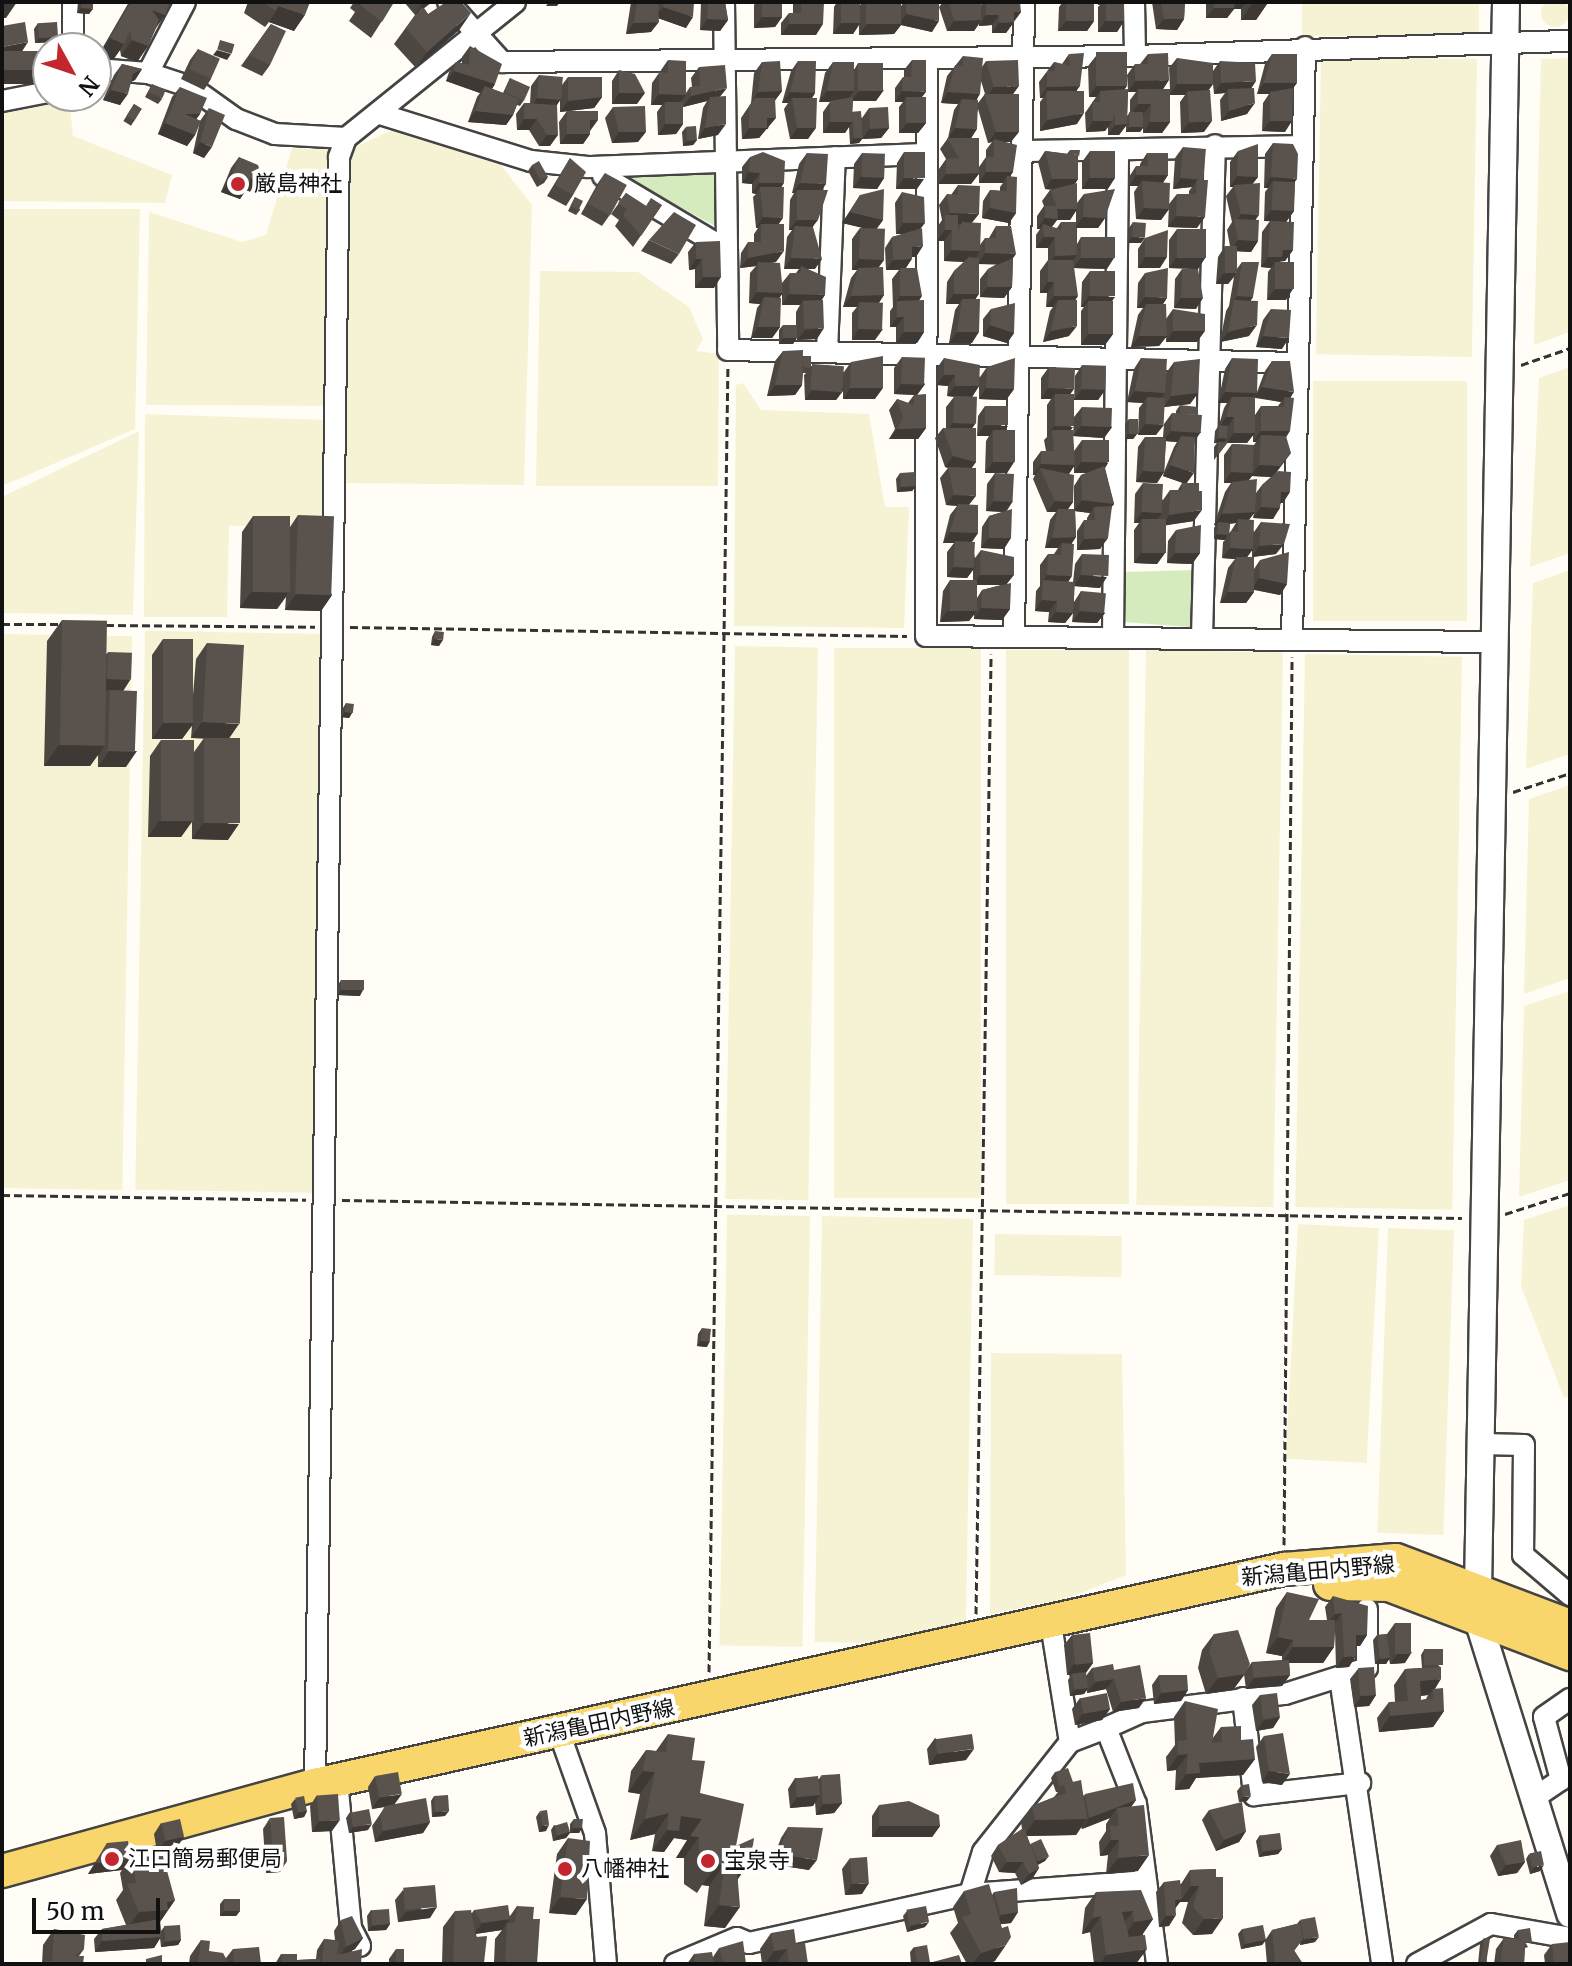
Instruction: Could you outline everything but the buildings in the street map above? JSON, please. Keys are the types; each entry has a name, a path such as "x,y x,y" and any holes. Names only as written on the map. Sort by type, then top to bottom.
{"main road":[{"name":"新潟亀田内野線","path":"2,1871 326,1782 976,1642 1198,1584 1284,1569 1396,1560 1479,1602 1570,1654"},
{"name":"新潟亀田内野線","path":"1198,1584 1389,1585 1479,1602 1570,1626"}],"street":[{"path":"73,2 73,32"},
{"path":"148,73 185,2"},
{"path":"448,2 502,62 1135,56 1305,47 1570,41"},
{"path":"360,1946 351,1928 326,1782 327,1200 339,157 346,138 380,114 515,2"},
{"path":"724,2 728,350 1209,358 1298,363"},
{"path":"1014,635 1023,357 1024,2"},
{"path":"1134,2 1135,56"},
{"path":"1506,2 1502,371 1493,642 1488,1218 1479,1602 1570,1914"},
{"path":"1292,639 1305,47"},
{"path":"927,58 926,636 1113,635 1493,642"},
{"path":"112,70 148,73 191,87 236,119 275,134 346,138"},
{"path":"2,101 32,95"},
{"path":"380,114 531,161 588,167 726,158 927,154"},
{"path":"1023,151 1118,151 1215,145 1304,146"},
{"path":"1202,637 1215,145"},
{"path":"1113,635 1120,356 1118,151"},
{"path":"827,352 835,157"},
{"path":"588,167 727,250"},
{"path":"1481,1444 1524,1445 1523,1555 1570,1595"},
{"path":"970,1894 983,1852 1070,1742 1142,1712 1243,1698 1340,1678 1367,1668 1367,1607"},
{"path":"1051,1624 1070,1742"},
{"path":"1340,1678 1360,1783 1369,1907 1382,1964"},
{"path":"1243,1698 1254,1795 1360,1783"},
{"path":"1537,1796 1561,1780 1544,1717 1570,1699"},
{"path":"1106,1728 1136,1804 1157,1964"},
{"path":"559,1732 595,1833 606,1964"},
{"path":"675,1964 737,1938 749,1943 970,1894 1145,1881"},
{"path":"1417,1964 1491,1924 1570,1938"},
{"path":"789,1934 800,1954"}],"path":[{"path":"1502,371 1570,348"},
{"path":"708,1700 728,350"},
{"path":"2,624 79,625"},
{"path":"94,625 926,636"},
{"path":"976,1642 991,634"},
{"path":"1284,1569 1292,639"},
{"path":"1494,798 1570,773"},
{"path":"2,1195 1488,1218 1570,1193"}],"shaded area":[{"path":"1555,-1 1565,3 1569,13 1565,23 1555,27 1545,23 1541,13 1545,3"},
{"path":"1302,2 1479,2 1479,36 1302,36"},
{"path":"1321,56 1477,59 1472,357 1316,354"},
{"path":"1570,58 1570,332 1534,345 1541,59"},
{"path":"32,101 32,112 71,112 73,136 172,175 165,203 2,201 2,106"},
{"path":"392,130 500,164 532,205 524,485 343,483 349,162 354,148"},
{"path":"292,148 332,149 329,406 146,405 149,212 242,242 266,235"},
{"path":"2,209 140,209 135,429 2,486"},
{"path":"540,271 638,272 689,307 703,339 696,351 719,354 718,486 536,486"},
{"path":"1570,367 1570,553 1530,567 1539,378"},
{"path":"1313,381 1467,381 1467,621 1313,621"},
{"path":"743,383 761,410 869,414 885,507 909,507 904,628 734,626 736,385"},
{"path":"145,414 328,420 326,524 229,526 227,617 144,617"},
{"path":"139,431 133,615 2,613 2,497"},
{"path":"1570,570 1570,754 1526,769 1533,583"},
{"path":"145,631 327,634 317,1193 135,1190"},
{"path":"2,634 132,636 122,1190 2,1188"},
{"path":"735,646 818,647 808,1200 725,1199"},
{"path":"834,648 981,648 981,1198 834,1198"},
{"path":"1006,650 1129,650 1129,1204 1006,1204"},
{"path":"1146,650 1283,652 1273,1207 1136,1205"},
{"path":"1305,654 1462,657 1452,1210 1295,1207"},
{"path":"1570,785 1570,978 1524,994 1529,799"},
{"path":"1570,991 1570,1180 1519,1197 1524,1006"},
{"path":"1570,1205 1570,1396 1564,1398 1521,1286 1524,1220"},
{"path":"727,1215 810,1216 802,1647 719,1645"},
{"path":"822,1216 973,1219 966,1645 815,1642"},
{"path":"1298,1224 1379,1228 1367,1463 1286,1459"},
{"path":"1388,1228 1454,1230 1443,1535 1377,1533"},
{"path":"995,1234 1122,1236 1121,1277 994,1275"},
{"path":"991,1353 1122,1354 1126,1575 1065,1599 990,1614"}],"green space":[{"path":"717,166 715,226 614,171"},
{"path":"1195,570 1190,627 1124,622 1125,572"}],"place":[{"name":"厳島神社","path":"238,184"},
{"name":"江口簡易郵便局","path":"112,1859"},
{"name":"宝泉寺","path":"708,1861"},
{"name":"八幡神社","path":"565,1869"}]}
